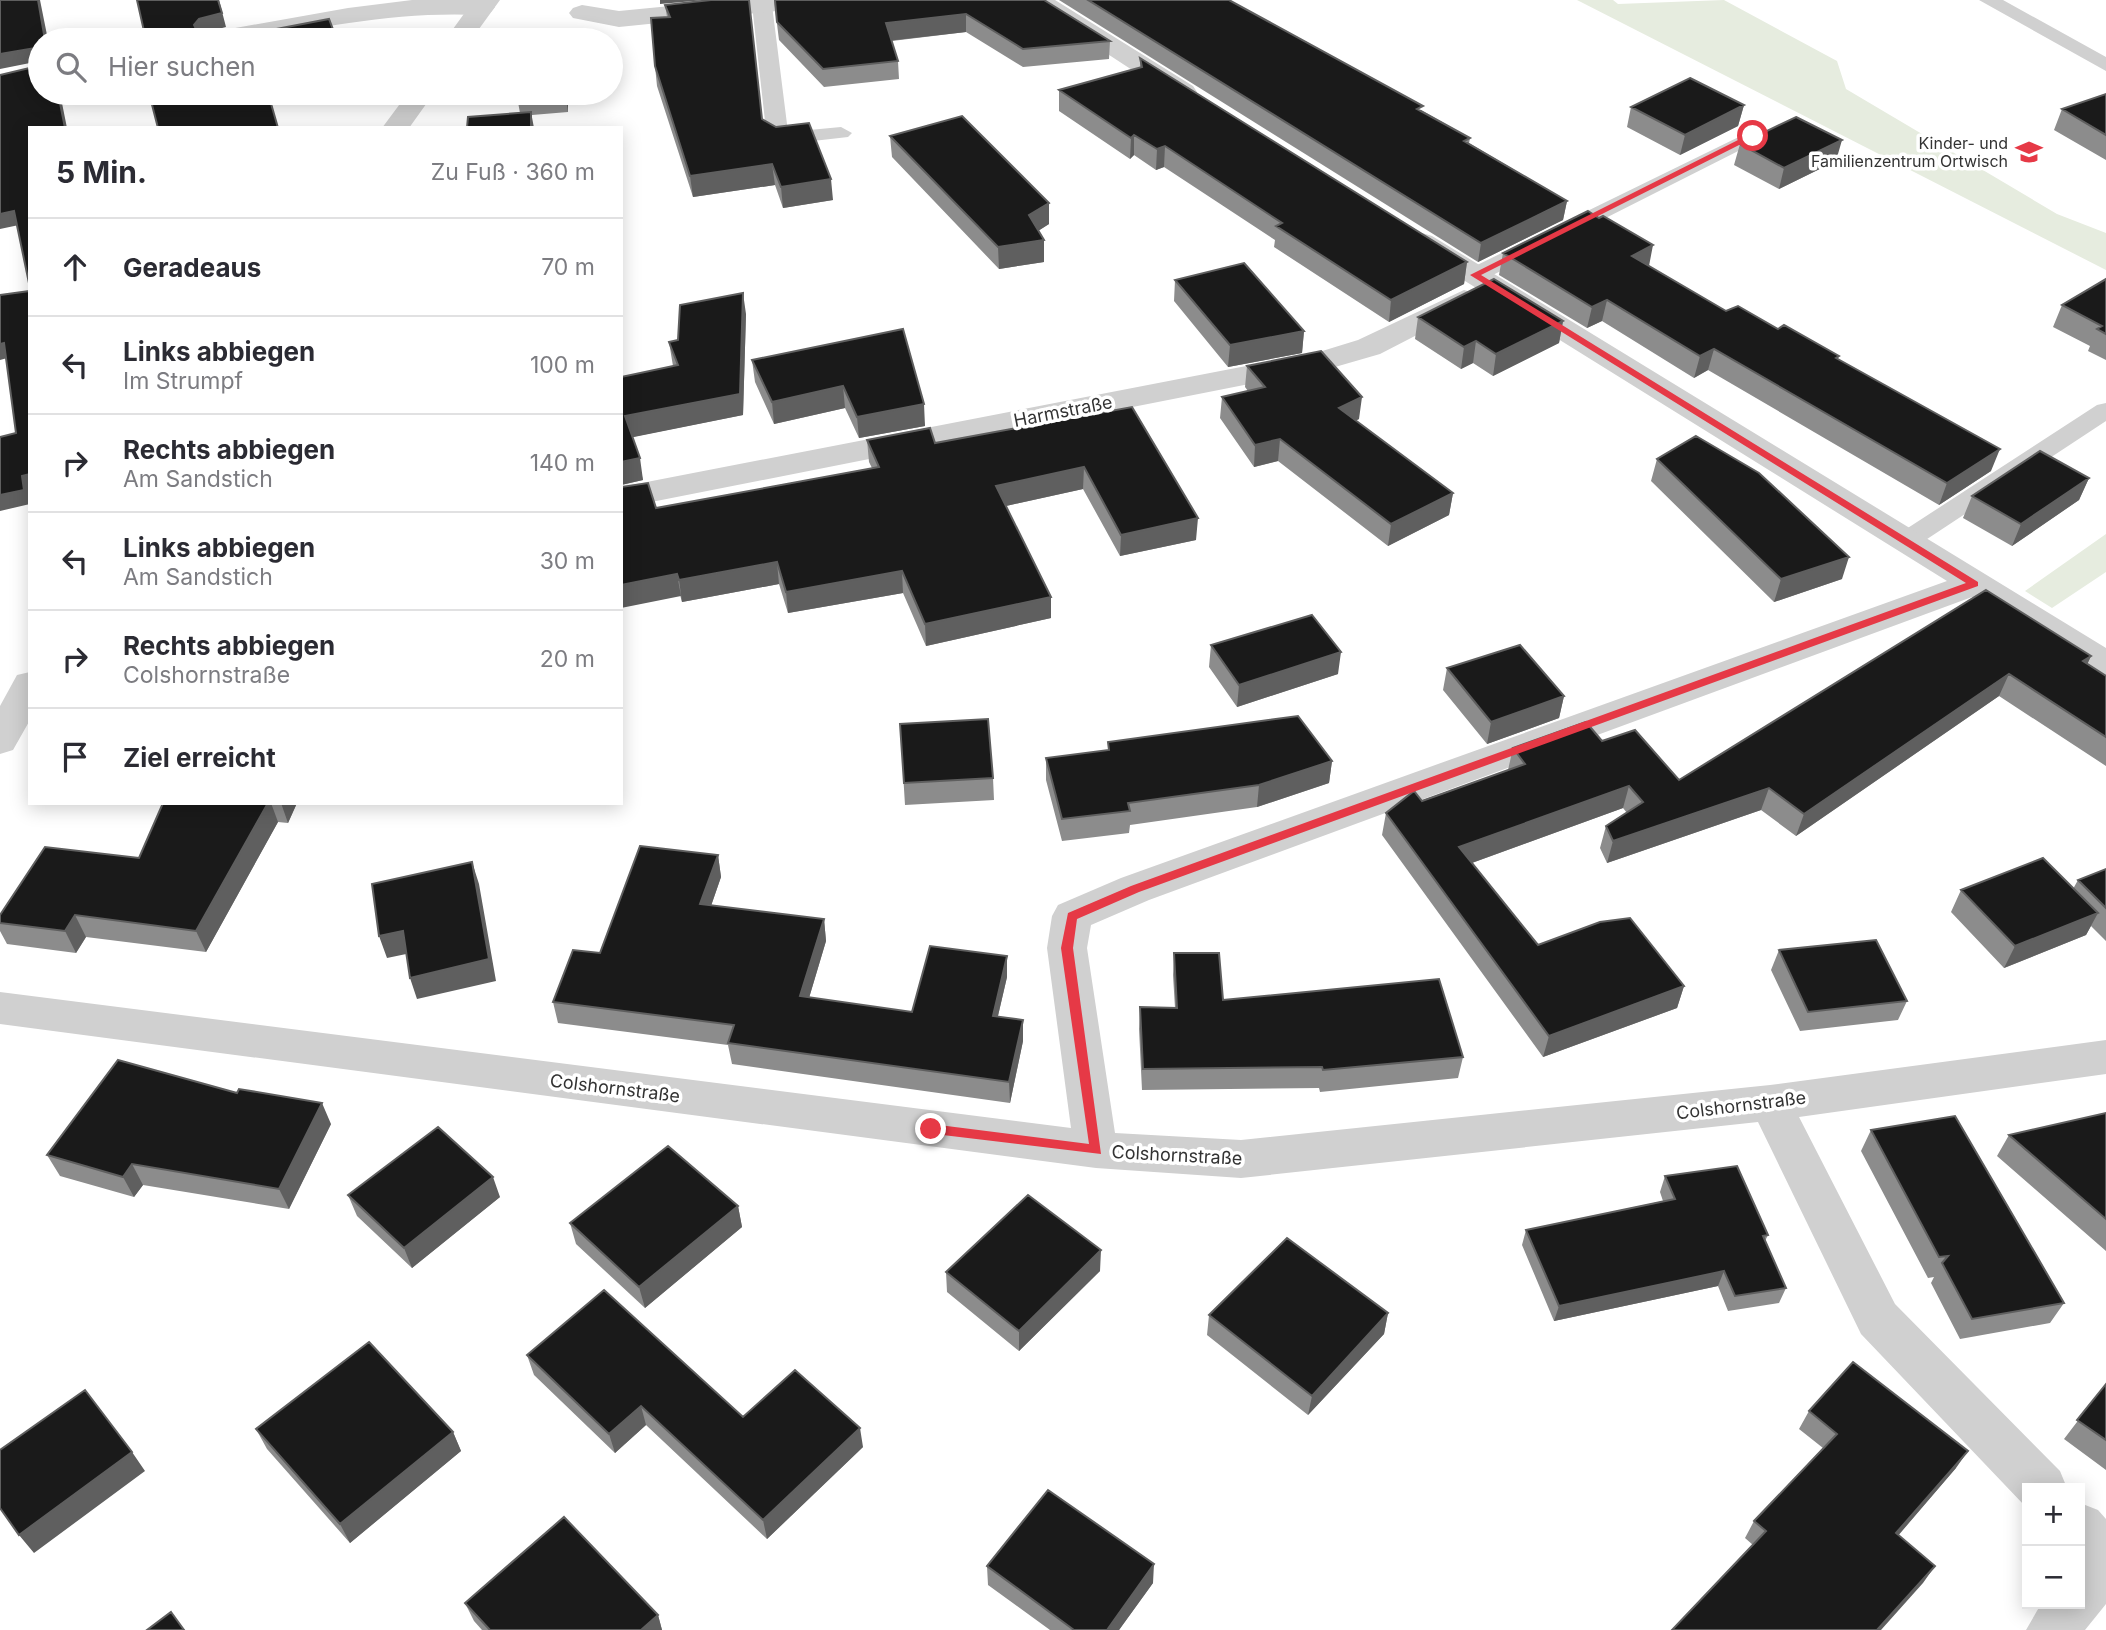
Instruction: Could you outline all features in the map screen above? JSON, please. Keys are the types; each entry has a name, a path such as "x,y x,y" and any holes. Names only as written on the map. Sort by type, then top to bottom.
{"street":[{"path":"582,13 619,19 807,0"},
{"path":"1038,0 1203,104"},
{"path":"279,28 401,6 488,2"},
{"path":"467,28 488,2"},
{"path":"396,126 412,105"},
{"path":"1392,223 2106,664"},
{"name":"Harmstraße","path":"623,498 1324,360 1369,347 1483,280"},
{"path":"1096,1150 1067,948 1072,916 1135,889 1974,584"},
{"path":"0,741 28,688"},
{"name":"Colshornstraße","path":"0,1008 1096,1150 1241,1159 1770,1103 2106,1057"},
{"path":"1770,1103 1878,1319 2037,1483"},
{"path":"2085,1532 2106,1555"},
{"path":"2085,1590 2106,1564"},
{"path":"2052,1630 2070,1609"}],"lane":[{"path":"1989,0 2106,65"},
{"path":"762,5 779,139 841,133"},
{"path":"1483,280 1753,136"},
{"path":"1906,541 2106,411"}],"shaded area":[{"path":"1577,0 1613,0 1618,4 1724,0 1837,61 1846,89 2057,214 2106,233 2106,270"},
{"path":"2106,534 2106,572 2052,608 2025,591"}],"building":[{"path":"0,0 38,0 43,28 28,28 28,49 0,54"},
{"path":"137,0 218,0 222,13 199,19 194,25 196,28 143,28"},
{"path":"711,0 749,0 762,119 776,127 809,123 831,179 781,187 772,164 690,176 655,66 651,18 670,17 665,5"},
{"path":"775,0 1044,0 1110,41 1023,49 966,14 886,23 898,61 823,69 777,22"},
{"path":"1088,0 1229,0 1423,106 1417,109 1470,138 1464,141 1567,201 1481,243"},
{"path":"329,19 332,28 282,28"},
{"path":"1140,58 1467,262 1391,300 1276,226 1282,223 1165,146 1157,149 1134,135 1131,138 1059,90 1142,67"},
{"path":"28,68 28,105 60,105 65,126 28,126 28,278 14,211 0,214 0,75"},
{"path":"1690,78 1744,105 1685,135 1631,107"},
{"path":"2106,94 2106,135 2062,109"},
{"path":"152,105 271,105 277,126 157,126"},
{"path":"531,112 531,126 467,126 468,117"},
{"path":"962,116 1049,203 1029,215 1044,240 998,247 890,136"},
{"path":"1796,117 1842,140 1784,168 1740,144"},
{"path":"1588,211 1599,218 1603,216 1653,245 1632,256 1726,311 1738,306 1778,329 1784,325 1839,356 1836,358 2000,449 1947,483 1714,349 1700,356 1607,300 1592,307 1503,253"},
{"path":"1244,263 1304,331 1230,345 1175,280"},
{"path":"1494,279 1563,321 1496,354 1476,341 1464,347 1418,317"},
{"path":"2106,279 2106,334 2097,329 2102,326 2062,305"},
{"path":"28,291 28,474 22,476 24,490 0,495 0,437 16,433 4,343 0,344 0,295"},
{"path":"743,293 740,394 625,416 640,458 623,462 623,377 678,365 669,342 678,340 680,305"},
{"path":"903,329 924,404 857,417 843,386 772,402 752,360"},
{"path":"1321,351 1362,397 1339,408 1453,493 1391,524 1280,439 1255,445 1222,397 1265,387 1247,366"},
{"path":"1132,407 1198,518 1121,535 1084,467 996,486 1051,597 925,624 902,571 786,592 777,562 679,580 677,574 623,585 623,487 648,483 656,508 879,467 867,440 930,428 935,443"},
{"path":"1696,436 1759,473 1849,557 1781,579 1657,459"},
{"path":"2040,451 2089,478 2021,524 1972,496"},
{"path":"1986,590 2091,656 2083,661 2106,676 2106,737 2009,674 1804,814 1769,788 1613,841 1606,826 1643,802 1629,786 1459,847 1538,945 1600,922 1630,918 1684,986 1549,1036 1386,813 1414,791 1422,801 1525,764 1513,748 1586,722 1602,741 1635,730 1679,780"},
{"path":"1312,615 1341,652 1239,685 1211,645"},
{"path":"1520,645 1564,696 1491,722 1447,668"},
{"path":"1298,716 1332,761 1259,785 1128,803 1130,811 1062,819 1046,758 1109,750 1108,742"},
{"path":"988,719 993,778 904,783 900,724"},
{"path":"162,805 267,805 196,931 75,915 65,931 0,923 0,915 45,847 139,858"},
{"path":"640,846 718,855 700,904 824,919 800,996 912,1012 930,946 1007,956 993,1016 1023,1020 1009,1082 728,1043 734,1025 553,1002 573,950 600,953"},
{"path":"2043,858 2098,913 2015,946 1961,890"},
{"path":"472,862 489,959 410,978 403,931 379,936 372,884"},
{"path":"2106,869 2106,908 2078,880"},
{"path":"1876,940 1907,1001 1808,1012 1779,950"},
{"path":"1174,953 1219,953 1223,1000 1439,979 1463,1057 1323,1070 1322,1067 1143,1069 1140,1007 1177,1008"},
{"path":"118,1060 237,1093 239,1089 322,1103 279,1189 132,1164 123,1177 47,1155"},
{"path":"2106,1113 2106,1219 2009,1135"},
{"path":"1955,1116 2064,1303 1972,1319 1942,1263 1948,1256 1939,1257 1871,1130"},
{"path":"438,1127 493,1177 404,1248 348,1195"},
{"path":"668,1146 738,1206 639,1287 570,1223"},
{"path":"1737,1166 1768,1235 1763,1236 1786,1288 1735,1296 1724,1271 1559,1306 1526,1230 1675,1199 1665,1176"},
{"path":"1028,1195 1101,1250 1019,1331 946,1272"},
{"path":"1287,1238 1388,1313 1312,1396 1209,1315"},
{"path":"604,1290 743,1417 795,1370 860,1428 763,1520 641,1406 609,1434 527,1355"},
{"path":"369,1342 453,1432 340,1524 256,1429"},
{"path":"1853,1362 1968,1451 1896,1533 1935,1566 1877,1630 1672,1630 1766,1531 1754,1521 1837,1434 1809,1411"},
{"path":"2106,1384 2106,1440 2077,1420"},
{"path":"85,1390 132,1452 19,1535 0,1508 0,1450"},
{"path":"1048,1490 1154,1564 1107,1630 1074,1630 987,1566"},
{"path":"564,1517 658,1615 641,1630 490,1630 465,1603"},
{"path":"171,1612 184,1630 147,1630"}],"place":[{"name":"Kinder- und Familienzentrum Ortwisch","path":"2029,152"}],"route":[{"path":"931,1129 1096,1150 1067,948 1072,916 1135,889 1493,762 1974,584 1475,275 1753,136"}]}
